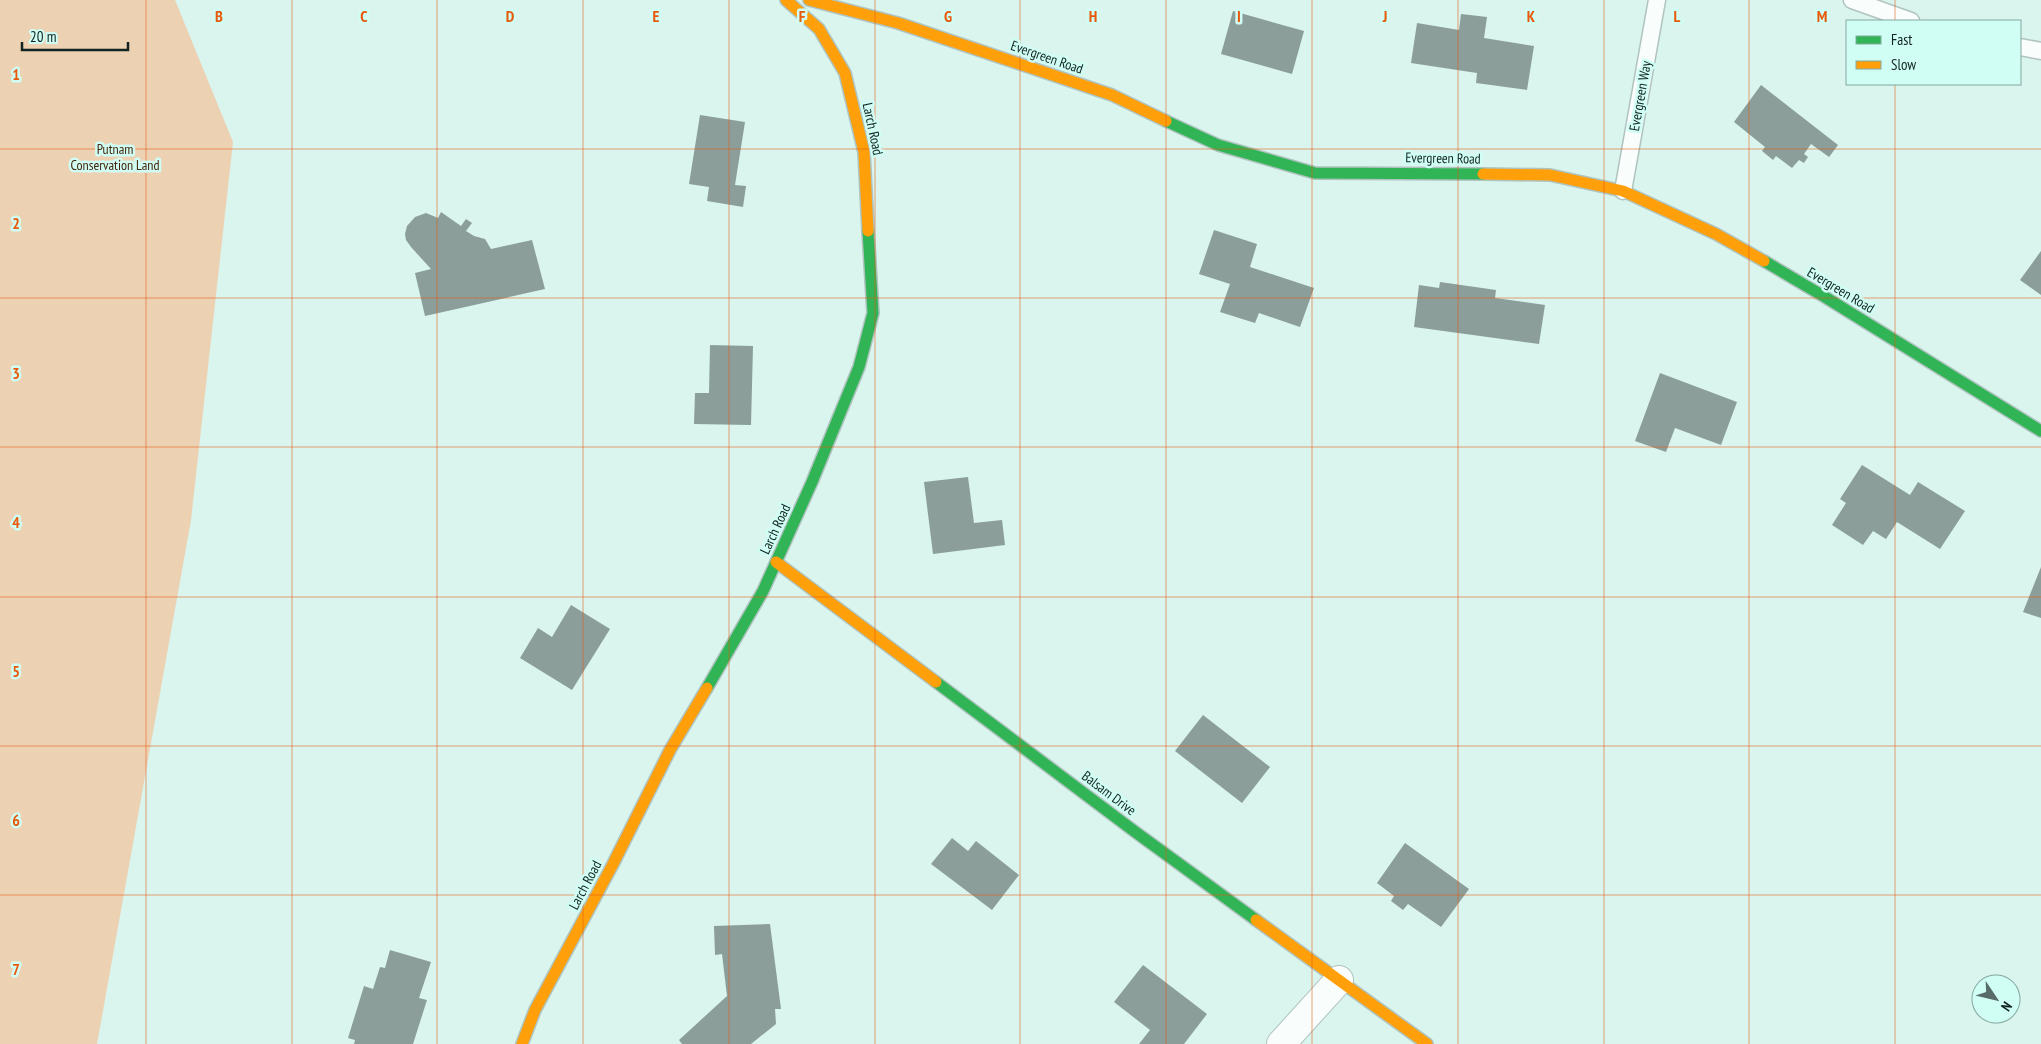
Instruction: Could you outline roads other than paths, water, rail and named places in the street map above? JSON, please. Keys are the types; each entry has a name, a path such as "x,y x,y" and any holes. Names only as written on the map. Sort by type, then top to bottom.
{"street":[{"name":"Larch Road","path":"522,1044 534,1010 613,864 670,750 762,591 776,562 812,482 859,367 873,313 864,152 845,73 819,29 786,0"},
{"name":"Evergreen Road","path":"809,0 898,23 1112,95 1218,146 1316,174 1550,175 1623,191 1716,234 1750,253 1825,297 2041,431"},
{"name":"Balsam Drive","path":"776,562 1134,831 1427,1044"},
{"path":"1281,1044 1339,980"}],"lane":[{"name":"Evergreen Way","path":"1623,191 1657,0"},
{"path":"1852,0 1909,20"},
{"path":"2021,47 2041,52"}],"park label":[{"name":"Putnam Conservation Land","path":"115,158"}]}
